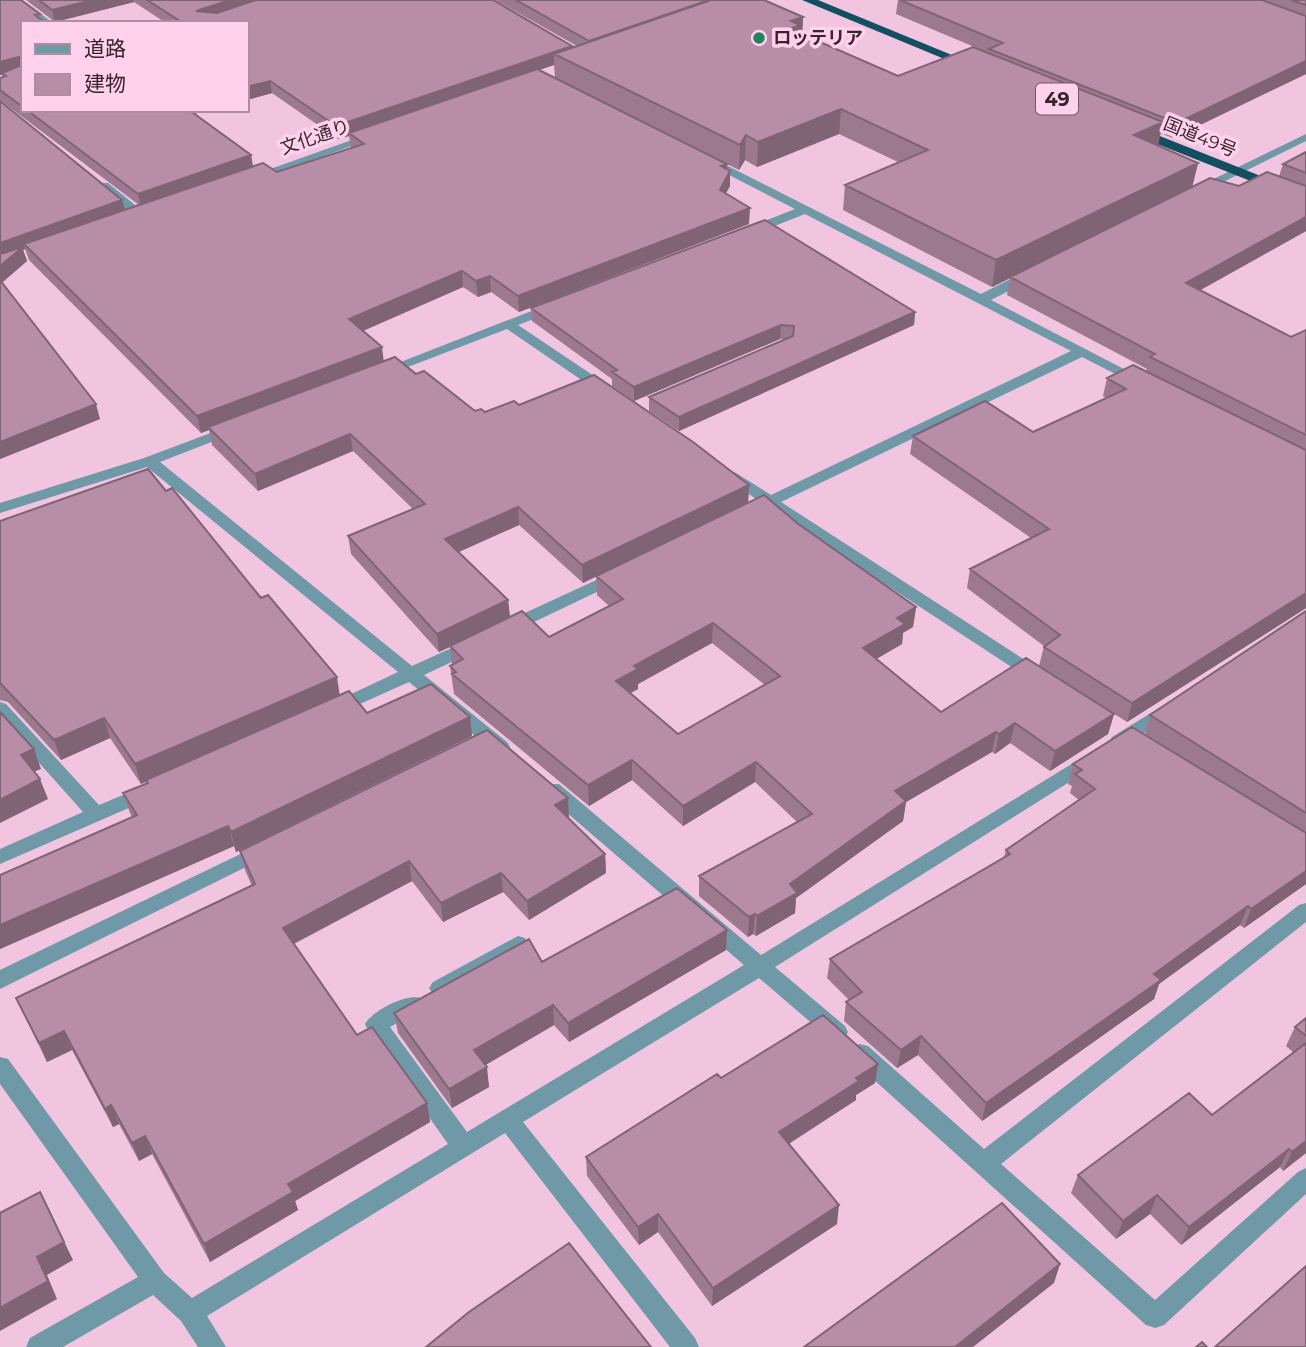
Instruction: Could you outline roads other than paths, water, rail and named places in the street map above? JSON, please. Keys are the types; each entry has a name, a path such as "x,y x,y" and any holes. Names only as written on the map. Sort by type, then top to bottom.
{"highway":[{"path":"808,0 989,72"},
{"name":"国道49号","path":"1119,124 1306,199"}],"street":[{"path":"16,0 45,21"},
{"name":"文化通り","path":"244,180 386,131"},
{"path":"1188,195 1306,137"},
{"path":"695,154 1157,389"},
{"path":"96,180 141,216"},
{"path":"729,239 807,209"},
{"path":"128,220 154,211"},
{"path":"982,299 1042,268"},
{"path":"367,378 560,304"},
{"path":"508,324 622,402"},
{"path":"733,520 1082,351"},
{"path":"0,508 149,461 251,422"},
{"path":"149,461 414,674 762,965 1155,1316 1306,1179"},
{"path":"713,463 1047,683"},
{"path":"325,713 414,674 635,567"},
{"path":"190,1313 762,965 1128,736 1184,698"},
{"path":"0,708 96,814"},
{"path":"466,750 491,738"},
{"path":"0,857 160,786"},
{"path":"0,980 282,841"},
{"path":"984,1163 1306,911"},
{"path":"464,1147 376,1024 518,944"},
{"path":"0,1066 155,1281 190,1313 213,1347"},
{"path":"508,1120 686,1347"},
{"path":"39,1347 155,1281"}],"place":[{"name":"ロッテリア","path":"759,38"}]}
